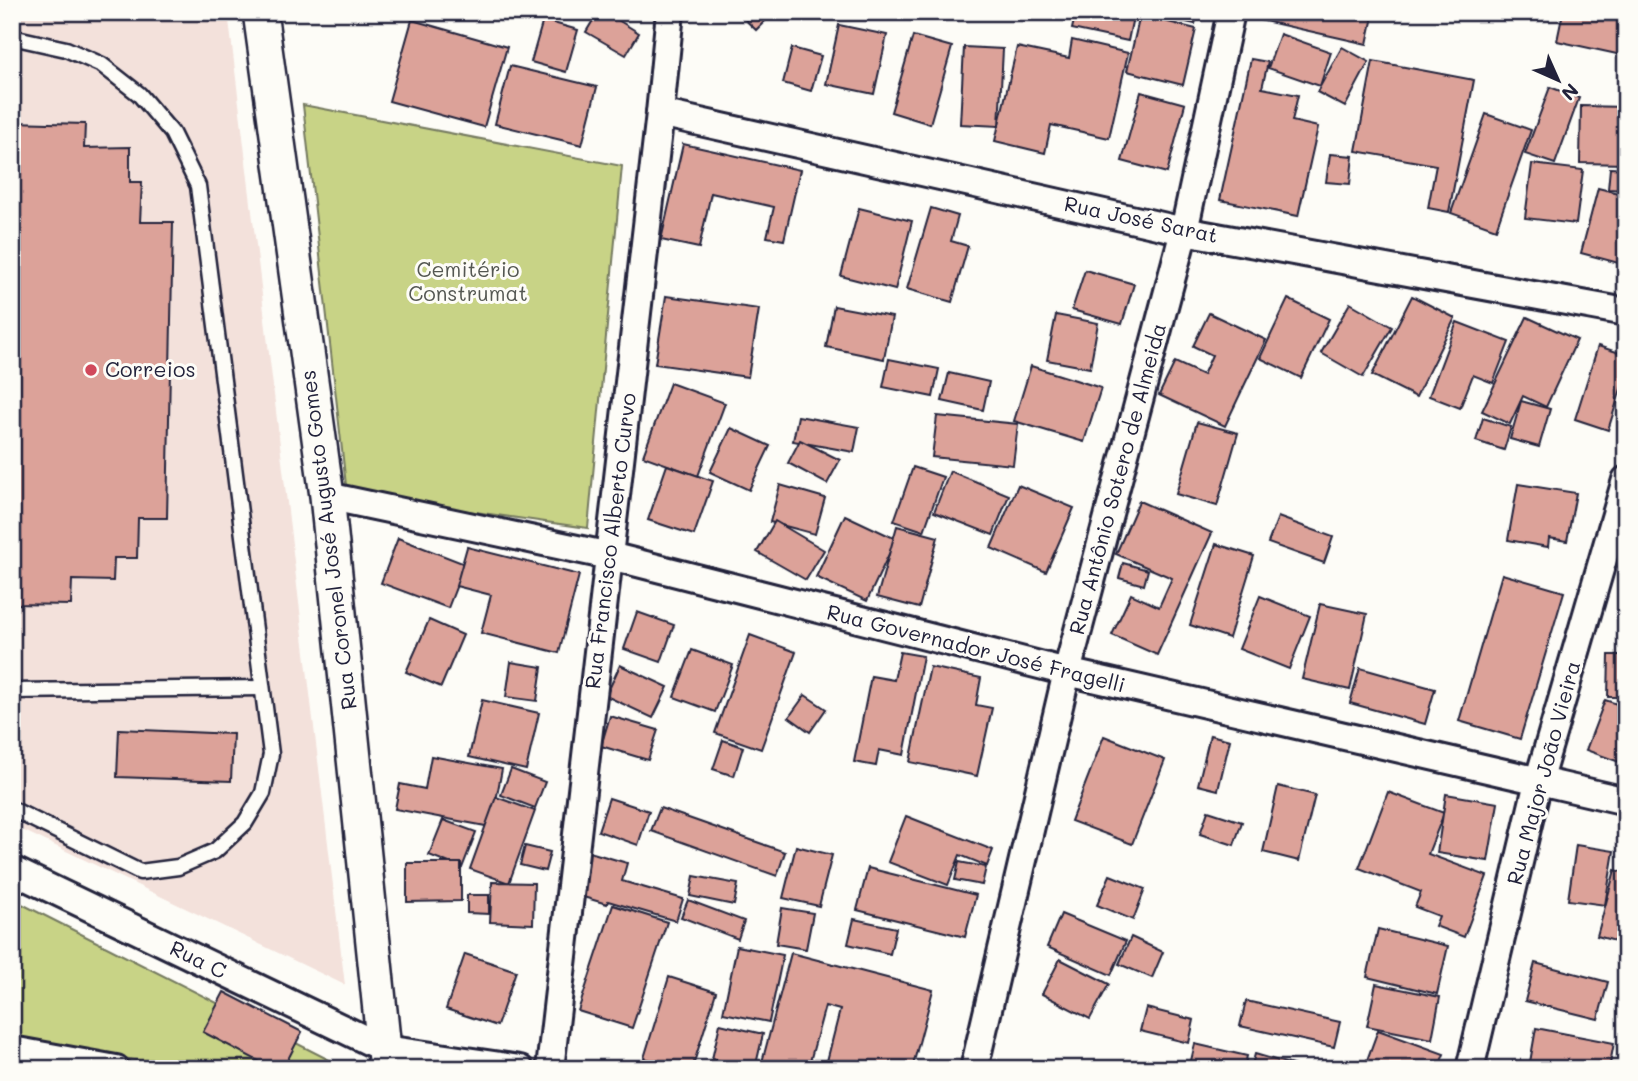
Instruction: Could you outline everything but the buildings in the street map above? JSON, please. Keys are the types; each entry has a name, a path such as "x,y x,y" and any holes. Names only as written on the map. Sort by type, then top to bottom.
{"street":[{"name":"Rua Coronel José Augusto Gomes","path":"260,12 327,496 385,1059"},
{"name":"Rua Francisco Alberto Curvo","path":"550,1069 670,12"},
{"name":"Rua Antônio Sotero de Almeida","path":"974,1069 1067,672 1184,231 1231,12"},
{"name":"Rua José Sarat","path":"660,113 1184,231 1626,312"},
{"name":"Rua Major João Vieira","path":"1470,1069 1538,782 1626,480"},
{"name":"Rua Governador José Fragelli","path":"327,496 610,556 1067,672 1626,801"},
{"name":"Rua C","path":"12,870 385,1059 520,1069"},
{"path":"12,1050 116,1069"}],"lane":[{"path":"12,37 66,49 102,65 121,79 139,94 172,133 198,186 271,754 263,793 245,823 215,851 178,867 140,872 12,809"},
{"path":"12,691 262,688"}],"shaded area":[{"path":"12,12 228,12 345,985 12,825"}],"green space":[{"name":"Cemitério Construmat","path":"303,105 622,166 588,528 347,494"},
{"path":"12,899 347,1069 185,1069 12,1038"}],"place":[{"name":"Correios","path":"91,370"}]}
